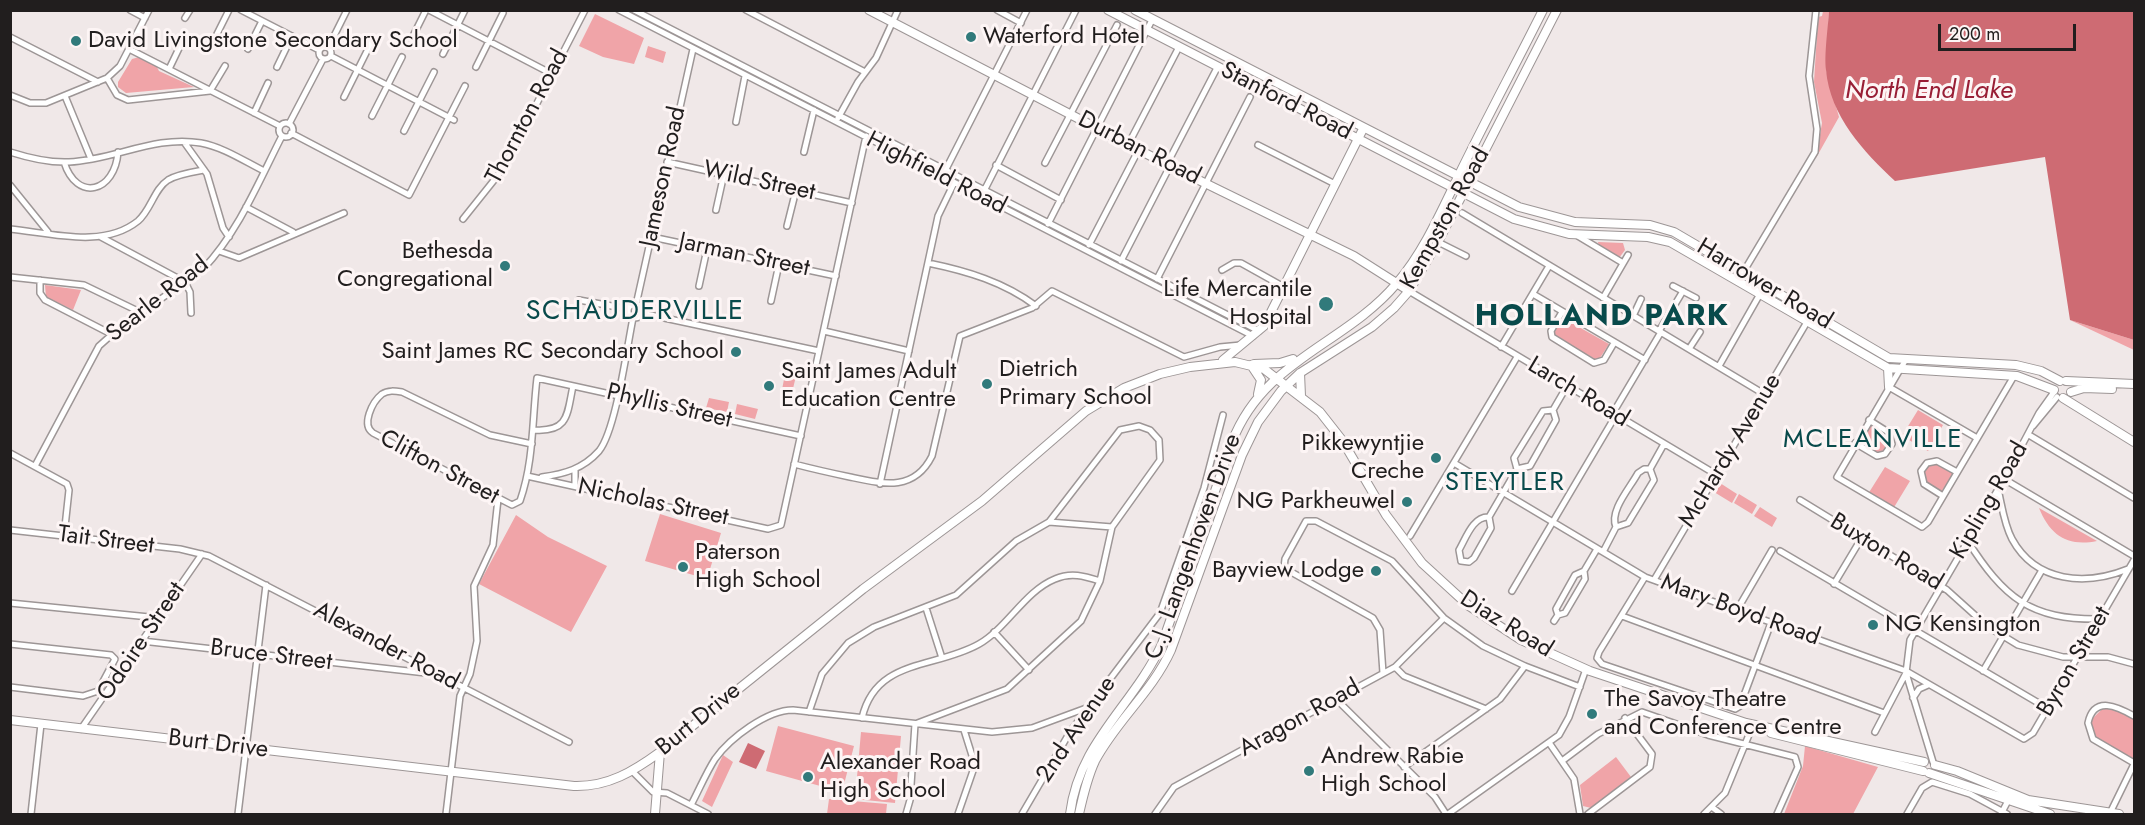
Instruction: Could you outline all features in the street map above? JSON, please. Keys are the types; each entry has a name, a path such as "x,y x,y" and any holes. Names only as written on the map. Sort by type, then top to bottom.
{"main road":[{"name":"Durban Road","path":"869,10 1168,165 1354,256 1408,291"},
{"name":"Stanford Road","path":"1108,10 1462,194"},
{"name":"Stanford Road","path":"1134,10 1468,182"},
{"name":"Kempston Road","path":"1276,377 1358,320 1397,284 1416,255 1452,189 1543,10"},
{"name":"Kempston Road","path":"1287,385 1300,373 1378,322 1408,291 1437,242 1557,10"},
{"path":"1219,363 1257,334 1284,287 1363,129"},
{"name":"Harrower Road","path":"1468,182 1519,207 1555,219 1663,228 1889,358 1905,361 2016,365 2041,371 2063,381"},
{"name":"Harrower Road","path":"1462,194 1497,212 1538,228 1578,235 1661,239 1677,245 1888,368 2014,376 2077,401 2134,437"},
{"path":"1456,205 1467,201 1490,212 1497,212"},
{"path":"1803,320 1805,310"},
{"path":"1250,364 1280,363 1306,354"},
{"name":"Burt Drive","path":"10,720 582,787 602,784 632,771 660,752 863,589 982,501 1086,411 1138,381 1177,369 1219,363 1250,364 1287,385"},
{"path":"1248,412 1261,386 1260,376 1250,364"},
{"path":"1888,368 1889,387"},
{"path":"1300,373 1301,396"},
{"name":"C.J. Langenhoven Drive","path":"1070,814 1076,783 1089,751 1149,669 1162,644 1235,434 1248,412 1276,377"},
{"path":"2063,381 2134,384"},
{"path":"2061,394 2063,381"},
{"path":"2061,394 2063,381"},
{"name":"C.J. Langenhoven Drive","path":"1079,814 1089,776 1099,754 1164,664 1246,443 1263,413 1287,385"},
{"name":"Diaz Road","path":"1287,385 1332,425 1400,536 1437,578 1469,606 1539,650 1642,690 1656,698 1752,727 1961,782 2050,814"},
{"path":"2061,394 2082,388 2134,389"},
{"path":"2077,401 2082,388"},
{"name":"Harrower Road","path":"2061,394 2134,442"},
{"name":"Diaz Road","path":"1752,727 1914,760 1929,761 1957,771 2009,798 2114,814"},
{"path":"655,814 660,752"},
{"path":"1929,761 1933,772 1926,772 1929,761"}],"street":[{"path":"130,10 145,18"},
{"path":"10,95 33,104 46,103 107,78 120,66 149,10"},
{"path":"185,18 190,10"},
{"path":"216,36 229,10"},
{"path":"241,10 319,50 322,59"},
{"path":"347,10 328,48 331,56 452,119"},
{"path":"413,36 428,10 552,74"},
{"path":"444,54 465,10"},
{"name":"Thornton Road","path":"463,219 485,195 503,169 585,10"},
{"name":"Highfield Road","path":"619,10 814,110 868,131 1157,279 1257,334"},
{"name":"Highfield Road","path":"634,10 838,120 866,138 1257,334"},
{"path":"746,10 865,72"},
{"path":"838,120 876,57 898,10"},
{"path":"997,10 1021,23"},
{"path":"945,171 1027,10"},
{"path":"984,191 1076,10"},
{"path":"1738,281 1815,152 1817,129 1809,76 1816,10"},
{"path":"476,67 503,13"},
{"path":"1048,224 1152,20"},
{"path":"248,50 262,21"},
{"path":"1045,164 1118,25"},
{"path":"277,67 292,36"},
{"path":"10,37 98,82"},
{"path":"344,97 373,39"},
{"path":"169,69 183,40"},
{"path":"319,50 323,47 328,48"},
{"path":"1129,143 1179,47"},
{"path":"129,49 280,126 289,124"},
{"name":"Jameson Road","path":"636,305 693,49"},
{"path":"291,133 289,124 322,59 331,56"},
{"path":"372,116 402,57"},
{"path":"210,91 225,66"},
{"path":"1121,261 1218,66"},
{"path":"404,131 434,72"},
{"path":"736,122 745,76"},
{"path":"107,78 117,95 128,100 210,91"},
{"path":"254,113 268,84"},
{"path":"280,126 282,136 291,133 398,190 411,194 452,119 465,86"},
{"path":"65,96 91,159"},
{"path":"1157,279 1250,97"},
{"path":"804,152 814,110"},
{"path":"868,131 794,464 880,483 897,484 908,481 921,473 929,461 960,336 1036,306 1049,292 1060,293 1185,357 1220,347 1244,346"},
{"name":"Searle Road","path":"35,466 93,355 111,334 203,269 219,251 246,207 282,136"},
{"path":"10,152 35,159 64,162 91,159 161,142 184,142 211,146 264,171"},
{"path":"184,142 204,170 223,228 229,237"},
{"path":"1258,145 1335,184"},
{"path":"1089,245 1139,149"},
{"path":"64,162 69,174 79,184 96,188 105,185 113,175 118,152"},
{"name":"Wild Street","path":"667,162 852,202"},
{"path":"996,165 1061,200"},
{"path":"10,229 101,237 119,232 138,221 167,181 204,170"},
{"path":"716,210 724,174"},
{"path":"880,483 940,212 954,183"},
{"path":"10,185 48,232"},
{"path":"787,226 796,190"},
{"path":"246,207 293,232"},
{"path":"219,251 238,258 293,232 344,213"},
{"path":"1462,213 1764,394"},
{"path":"1578,235 1623,263"},
{"path":"101,237 185,282 190,292 191,313"},
{"name":"Jarman Street","path":"652,237 836,276"},
{"path":"1437,242 1466,256"},
{"path":"699,286 707,249"},
{"path":"1604,298 1628,255"},
{"path":"928,263 984,277 1022,296 1036,306"},
{"path":"1222,270 1234,263 1241,263 1284,287"},
{"path":"771,301 779,264"},
{"path":"1501,347 1549,266"},
{"path":"10,277 89,286 142,313"},
{"path":"40,280 44,299 111,334"},
{"path":"1674,286 1696,298"},
{"name":"Larch Road","path":"1408,291 1717,475"},
{"path":"1512,591 1615,414 1683,291"},
{"path":"1533,294 1645,360"},
{"path":"1719,366 1760,294"},
{"path":"1633,316 1641,299"},
{"path":"579,300 628,309 636,305 640,307 641,313"},
{"path":"537,478 575,470 601,449 617,395 633,318 628,309"},
{"path":"1562,312 1551,331 1551,336 1577,352 1599,364 1614,343"},
{"path":"633,318 641,313 819,351"},
{"name":"McHardy Avenue","path":"1654,580 1764,394 1803,320"},
{"path":"824,331 909,351"},
{"path":"1689,349 1700,332"},
{"path":"1410,536 1517,357"},
{"path":"1905,361 1837,475 1838,479 1918,526 1924,527 2014,376"},
{"name":"Phyllis Street","path":"535,430 537,378 801,436"},
{"path":"527,476 535,430 549,431 560,427 565,420 573,386"},
{"path":"1517,469 1530,466 1537,455 1556,420 1553,410 1567,386"},
{"path":"1889,387 1977,438"},
{"name":"Clifton Street","path":"527,476 519,503 510,504 373,433 368,429 366,422 382,394 402,392 492,436 532,444"},
{"name":"Kipling Road","path":"1929,761 1927,746 1906,672 1908,647 1914,631 2033,426 2061,394"},
{"path":"1489,517 1476,521 1459,550 1460,563 1469,562 1474,558 1491,528 1489,517 1517,469 1514,458 1537,417 1543,411 1553,410"},
{"name":"2nd Avenue","path":"1022,814 1070,732 1160,613 1204,488 1223,414"},
{"path":"1855,443 1877,456 1886,453 1892,444 1888,432 1869,420"},
{"path":"809,712 822,674 848,643 874,627 951,598 1016,541 1049,522 1117,433 1134,425 1150,430 1161,444 1160,460 1112,527 1100,581 1082,621 1004,691 915,724"},
{"path":"2029,435 2134,498"},
{"path":"1558,615 1556,609 1575,575 1584,571 1616,527 1628,524 1654,480 1650,469 1664,444"},
{"path":"10,453 65,482 69,490 64,536"},
{"path":"1943,496 1924,484 1921,471 1928,463 1938,461 1957,472"},
{"name":"Nicholas Street","path":"527,476 768,529 778,527 794,464"},
{"name":"Mary Boyd Road","path":"1454,464 1645,577 1906,672 2022,738 2028,738 2033,733"},
{"path":"1616,527 1614,516 1621,502 1638,474 1644,469 1650,469"},
{"path":"575,470 575,486"},
{"path":"2004,479 2134,558"},
{"path":"1998,489 2013,540 2024,555 2042,570 2058,577 2082,580 2101,579 2129,569"},
{"path":"446,814 460,696 465,689 477,641 474,586 492,545 498,499"},
{"name":"Buxton Road","path":"1800,500 1941,586 2002,636 2042,653 2078,658 2108,657 2134,664"},
{"name":"Diaz Road","path":"1383,674 1380,630 1373,618 1284,568 1285,560 1304,523 1316,521 1389,558 1443,618 1483,646 1525,666 1580,687"},
{"path":"1049,522 1112,527"},
{"name":"Tait Street","path":"10,530 202,554"},
{"path":"1834,584 1861,539"},
{"path":"1967,540 1994,580 2022,603 2054,616 2100,619"},
{"path":"1737,610 1772,550"},
{"path":"1780,551 2047,708"},
{"name":"Alexander Road","path":"202,554 569,742"},
{"name":"Odoire Street","path":"81,729 202,554"},
{"name":"Byron Street","path":"2033,733 2134,558"},
{"path":"1983,671 2042,570"},
{"path":"1554,621 1558,615 1565,613 1585,579 1584,571"},
{"path":"862,718 867,699 886,679 980,644 1051,581 1075,575 1100,581"},
{"path":"1645,577 1597,658 1602,664 1731,708 1739,708 1771,622"},
{"path":"238,814 266,585"},
{"path":"10,603 149,617 155,621"},
{"path":"926,608 942,658"},
{"path":"1622,616 1884,713"},
{"name":"Aragon Road","path":"1155,814 1174,787 1395,667 1443,618"},
{"path":"994,632 1029,670"},
{"name":"Bruce Street","path":"142,641 436,674"},
{"path":"10,644 111,655 115,659 98,691 83,696 10,687"},
{"path":"410,672 416,662"},
{"path":"1404,767 1505,695 1525,666"},
{"path":"1395,667 1404,676 1486,709"},
{"path":"1336,699 1435,797 1447,814 1550,744 1566,725 1586,669"},
{"name":"Kipling Road","path":"1875,732 1906,672"},
{"path":"1913,698 1919,689 1928,685"},
{"path":"2114,814 2134,764 2093,740 2088,723 2095,709 2105,705 2114,705 2134,716"},
{"path":"691,805 716,758 753,725 774,712 793,710 992,732 1032,728 1089,707"},
{"path":"1562,761 1598,734 1625,718 1642,712 1745,746 1791,755 1798,761 1798,767 1777,814"},
{"path":"1588,814 1650,767 1652,754 1625,718"},
{"path":"31,814 41,724"},
{"path":"906,814 910,800 915,724"},
{"path":"1704,814 1713,808 1725,793 1752,727"},
{"path":"957,814 975,765 964,730"},
{"path":"1550,744 1574,778 1580,814"},
{"path":"632,771 651,791 667,793 708,814"},
{"path":"1906,814 1928,783 1936,782 1970,794 2004,813 2009,798"},
{"path":"1713,808 1721,814"}],"shaded area":[{"path":"1823,11 1829,11 1826,70 1839,117 1816,158 1822,123 1814,82 1818,17 1822,16"},
{"path":"595,14 644,38 634,64 603,57 579,46"},
{"path":"648,46 666,52 663,63 645,57"},
{"path":"139,57 157,67 159,71 194,87 126,93 118,87 118,82 132,59"},
{"path":"1598,242 1623,243 1625,250 1619,258 1599,246"},
{"path":"45,285 81,290 73,310 46,297"},
{"path":"1563,318 1609,344 1598,361 1555,336 1554,333"},
{"path":"2070,320 2134,340 2134,350"},
{"path":"785,374 796,376 791,397 781,395"},
{"path":"709,398 729,402 727,412 706,408"},
{"path":"737,404 758,409 755,419 735,414"},
{"path":"1918,410 1943,425 1928,451 1902,436"},
{"path":"1869,425 1888,434 1891,443 1886,452 1875,454 1860,445 1859,441"},
{"path":"1937,463 1952,471 1953,475 1941,492 1925,483 1922,473 1927,465"},
{"path":"1885,467 1910,481 1893,509 1868,494"},
{"path":"1720,483 1737,494 1732,503 1714,492"},
{"path":"1739,494 1757,505 1752,514 1734,503"},
{"path":"1760,507 1777,518 1772,527 1754,516"},
{"path":"2039,508 2097,541 2077,542 2061,537 2048,525"},
{"path":"660,514 721,533 707,579 645,561"},
{"path":"516,515 548,537 607,566 571,632 479,584"},
{"path":"2103,708 2115,708 2134,719 2134,759 2093,736 2091,720"},
{"path":"778,726 854,746 842,792 766,771"},
{"path":"861,732 901,736 895,803 855,799"},
{"path":"1805,746 1878,767 1853,814 1784,814 1803,766"},
{"path":"723,755 733,762 712,807 702,801"},
{"path":"1616,757 1631,777 1591,808 1583,806 1580,785"},
{"path":"829,799 887,804 886,814 827,814"}],"water":[{"name":"North End Lake","path":"1829,11 2134,11 2134,340 2070,320 2045,157 1895,181 1872,158 1841,118 1829,87 1825,57"},
{"path":"748,743 765,751 756,769 739,762"}],"place":[{"name":"Waterford Hotel","path":"971,37"},
{"name":"David Livingstone Secondary School","path":"76,41"},
{"name":"Bethesda Congregational","path":"505,266"},
{"name":"Life Mercantile Hospital","path":"1326,304"},
{"name":"Saint James RC Secondary School","path":"736,352"},
{"name":"Dietrich Primary School","path":"987,384"},
{"name":"Saint James Adult Education Centre","path":"769,386"},
{"name":"Pikkewyntjie Creche","path":"1436,458"},
{"name":"NG Parkheuwel","path":"1407,502"},
{"name":"Paterson High School","path":"683,567"},
{"name":"Bayview Lodge","path":"1376,571"},
{"name":"NG Kensington","path":"1873,625"},
{"name":"The Savoy Theatre and Conference Centre","path":"1592,714"},
{"name":"Andrew Rabie High School","path":"1309,771"},
{"name":"Alexander Road High School","path":"808,777"}],"district":[{"name":"SCHAUDERVILLE","path":"635,312"},
{"name":"HOLLAND PARK","path":"1602,318"},
{"name":"MCLEANVILLE","path":"1873,441"},
{"name":"STEYTLER","path":"1505,484"}]}
